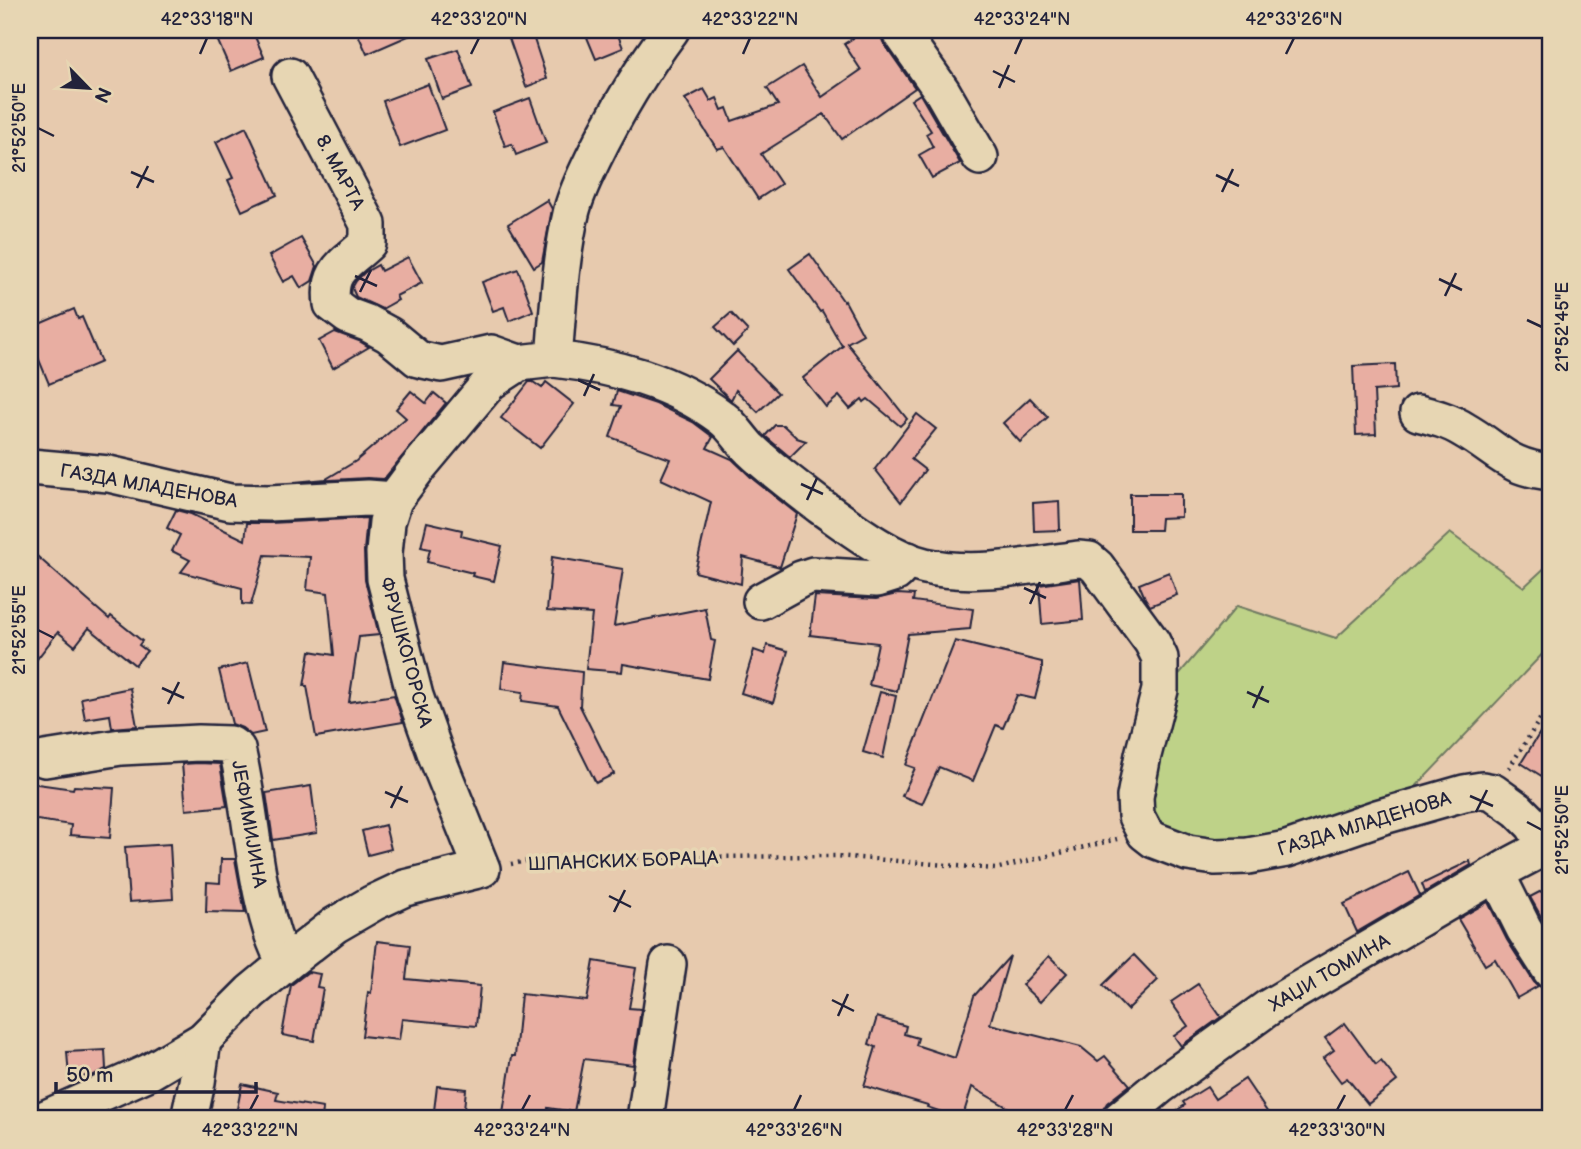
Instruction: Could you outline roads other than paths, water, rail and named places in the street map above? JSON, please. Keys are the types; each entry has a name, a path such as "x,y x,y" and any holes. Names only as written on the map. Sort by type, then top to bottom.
{"street":[{"path":"671,30 610,124 571,211 565,242 554,359 588,363 638,375 692,398 724,419 750,449 788,482 854,531 908,560 896,573 877,579 813,575 761,601"},
{"path":"899,30 942,91 981,157"},
{"name":"8. МАРТА","path":"290,76 368,224 368,243 338,269 330,289 332,304 348,316 389,335 418,359 441,364 491,353 519,363"},
{"name":"ФРУШКОГОРСКА","path":"285,964 335,925 373,903 405,888 482,869 415,696 385,579 387,522 394,500 490,382 519,363 554,359"},
{"path":"1418,412 1441,418 1462,428 1518,466 1551,472"},
{"name":"ГАЗДА МЛАДЕНОВА","path":"30,467 109,474 230,502 269,503 368,498 394,500"},
{"name":"ГАЗДА МЛАДЕНОВА","path":"908,560 923,566 951,570 1010,569 1078,559 1089,560 1097,567 1152,642 1160,658 1160,690 1135,797 1136,816 1145,833 1154,841 1188,853 1215,857 1248,856 1287,849 1380,817 1482,790 1493,792 1518,810 1548,845"},
{"name":"ЈЕФИМИЈИНА","path":"45,759 121,747 222,743 237,749 262,892 271,930 285,964"},
{"name":"ХАЏИ ТОМИНА","path":"1120,1119 1160,1086 1269,1007 1548,845"},
{"path":"1497,875 1524,929 1551,971"},
{"path":"44,1119 149,1072 203,1040 251,992 285,964"},
{"path":"645,1119 668,964"},
{"path":"189,1119 203,1040"}]}
